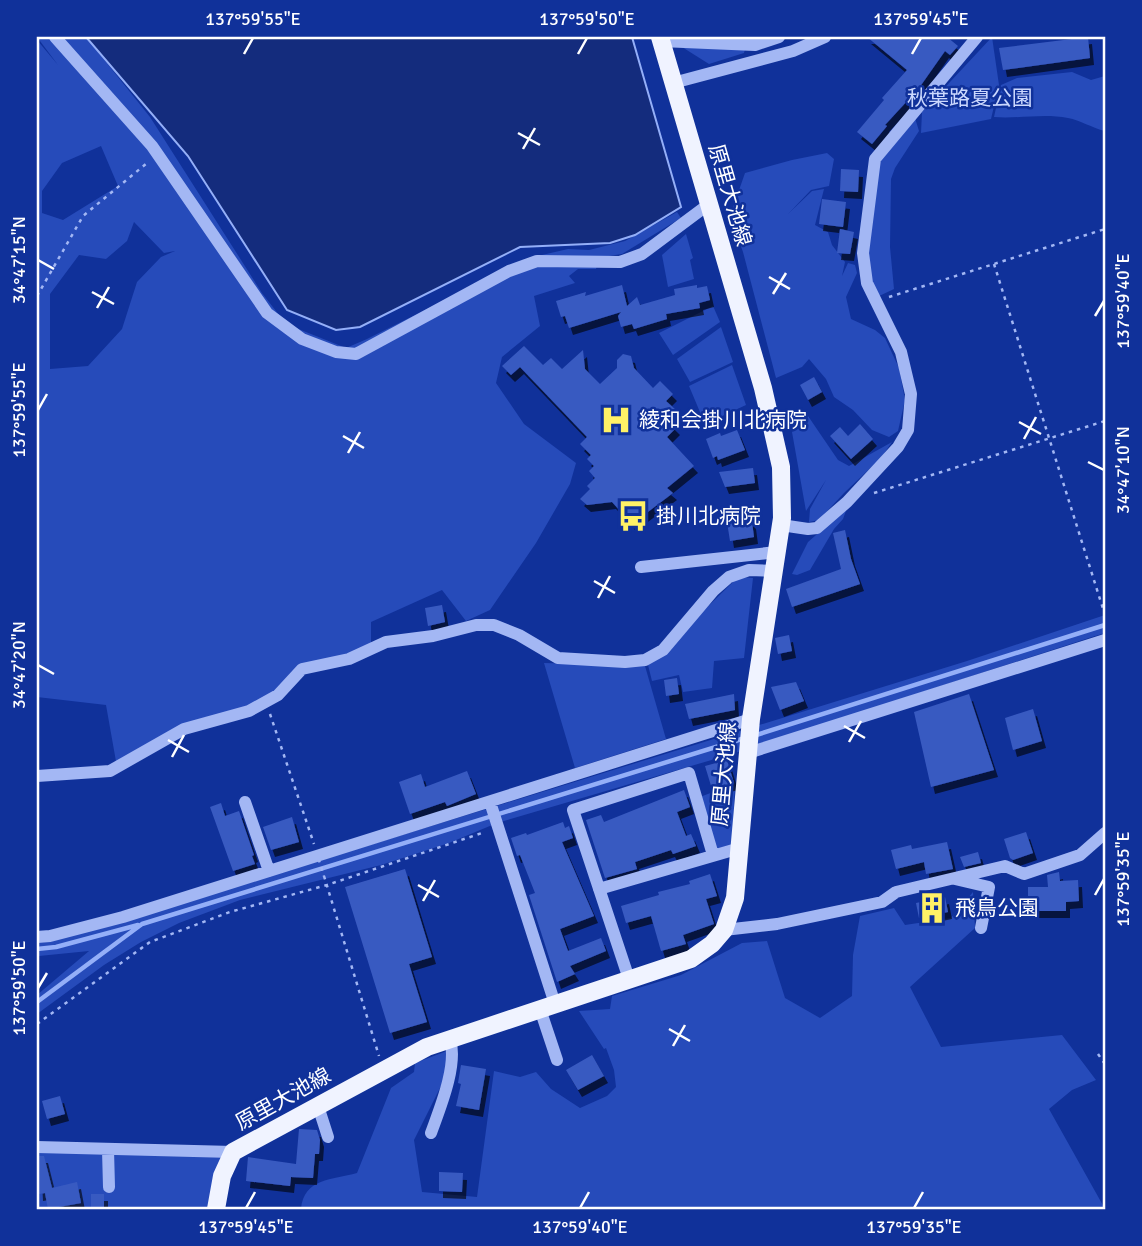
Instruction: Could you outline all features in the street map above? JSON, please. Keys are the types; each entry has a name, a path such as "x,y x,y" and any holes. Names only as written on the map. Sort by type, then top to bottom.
{"main road":[{"name":"原里大池線","path":"216,1209 222,1176 233,1152 318,1105 428,1046 691,958 712,944 724,930 735,898 751,721 781,525 781,467 763,388 661,39"}],"street":[{"path":"55,37 157,154 267,313 302,339 336,352 356,354 509,271 537,261 620,262 642,254 709,204"},
{"path":"661,39 755,45 779,37"},
{"path":"673,83 793,51 825,37"},
{"path":"781,525 808,530 817,528 847,502 898,447 908,429 911,394 901,352 867,283 863,253 876,159 977,37"},
{"path":"640,567 777,552"},
{"path":"37,776 110,771 184,729 249,711 266,702 278,695 302,669 349,659 386,642 433,636 476,625 494,625 519,635 558,658 625,662 645,660 663,650 713,591 729,577 749,570 774,571"},
{"path":"749,749 1105,640"},
{"path":"37,937 123,917 269,872 317,853 490,803 751,721"},
{"path":"629,979 573,810 689,773 713,855"},
{"path":"245,802 269,872"},
{"path":"490,803 548,1006 557,1060"},
{"path":"724,930 777,924 882,902 896,892 1005,866 1024,874 1080,855 1105,833"},
{"path":"599,888 740,848"},
{"path":"953,878 989,887 981,928"},
{"path":"431,1133 445,1095 453,1049 450,1039"},
{"path":"318,1105 328,1137"},
{"path":"37,1147 233,1152"},
{"path":"108,1150 109,1187"}],"path":[{"path":"37,296 83,216 157,154"},
{"path":"876,302 1105,229"},
{"path":"994,264 1105,615"},
{"path":"873,494 1105,421"},
{"path":"266,702 317,853 384,1069"},
{"path":"37,1024 150,942 230,912 327,885 497,824"},
{"path":"1098,1054 1105,1064"}],"green space":[{"path":"37,37 86,37 150,117 262,293 286,324 346,348 529,258 568,249 589,250 625,241 677,212 681,218 622,254 596,258 596,269 578,269 569,276 575,283 534,296 540,326 502,357 496,383 524,424 576,463 570,484 536,543 490,610 466,621 442,590 371,622 371,649 299,671 278,695 182,730 117,767 106,705 37,697 37,40 58,65","holes":["101,146 118,186 63,220 42,213 42,191 62,163","134,222 164,253 175,251 161,257 137,282 122,329 88,366 50,369 50,294 79,255 106,259 127,241"]},
{"name":"秋葉路夏公園","path":"992,37 999,85 991,119 921,133 922,112"},
{"path":"682,47 745,49 744,53 709,64"},
{"path":"1072,72 1091,80 1105,76 1105,131 1073,119 1059,117 994,117 1001,85 1017,78"},
{"path":"915,118 919,131 891,179 890,247 894,289 877,297 869,281 866,253 879,161"},
{"path":"827,153 834,159 829,186 811,190 788,214 812,191 824,189 815,225 828,232 832,245 845,262 842,276 848,263 855,265 857,273 846,297 851,319 875,330 885,338 899,368 905,400 898,431 889,437 872,430 853,410 834,397 826,379 809,359 802,367 776,378 743,252 730,216 745,173"},
{"path":"686,234 693,258 690,260 694,279 668,287 662,255"},
{"path":"713,306 720,322 673,355 659,333"},
{"path":"721,327 733,362 690,382 677,359"},
{"path":"732,365 746,405 705,424 689,386"},
{"path":"808,416 838,460 849,466 892,442 881,458 819,520 809,522 810,509 826,480 806,511 792,432"},
{"path":"847,508 843,519 834,529 810,570 792,574 808,542"},
{"path":"741,577 753,578 744,658 714,661 712,688 683,692 679,675 652,681 648,665"},
{"path":"1105,615 1105,633 732,754 497,823 449,843 381,865 240,900 179,923 141,942 104,965 37,1014 37,995 89,951 39,956 39,937 282,872 967,661"},
{"path":"544,663 645,666 666,739 575,768"},
{"path":"735,784 732,849 713,855 697,798"},
{"path":"973,892 975,928 910,987 941,1047 1062,1035 1096,1080 1072,1090 1049,1109 1105,1209 301,1209 303,1199 313,1186 329,1179 357,1173 391,1088 414,1072 415,1063 447,1051 445,1078 414,1140 422,1192 477,1197 494,1071 520,1077 536,1072 551,1089 580,1108 607,1096 616,1087 614,1070 606,1048 604,1049 579,1011 610,1009 612,996 681,975 742,943 767,941 785,998 820,1018 852,996 853,955 860,916 894,908 905,925 951,918"},
{"path":"37,1147 232,1154 221,1209 37,1209"}],"shaded area":[{"path":"86,37 632,37 681,207 635,235 610,243 520,247 360,327 336,330 287,310 188,156"}],"building":[{"path":"867,37 947,37 958,46 950,55 945,51 919,88 885,125 887,126 872,144 857,132 907,70"},
{"path":"1088,37 1090,58 1003,70 999,48"},
{"path":"841,169 859,170 858,192 840,191"},
{"path":"822,199 846,202 843,227 819,224"},
{"path":"840,229 854,232 850,254 837,253"},
{"path":"622,285 627,306 637,297 640,305 675,295 674,289 697,285 697,288 707,286 710,300 699,303 700,308 666,314 667,319 634,329 632,324 621,327 618,316 621,312 569,328 565,316 561,317 556,301"},
{"path":"524,346 543,365 551,358 562,369 583,350 585,369 600,384 617,368 617,360 623,354 631,356 634,368 653,388 660,381 673,394 666,401 676,410 667,419 676,428 667,437 694,466 667,488 673,493 632,524 612,502 587,505 580,499 590,489 587,486 595,478 589,471 594,466 587,459 591,455 580,444 587,437 520,367 511,375 502,366"},
{"path":"814,377 822,392 808,400 800,385"},
{"path":"860,424 873,439 851,459 830,436 840,427 848,436"},
{"path":"737,430 745,450 718,460 717,456 713,458 706,439"},
{"path":"753,468 755,483 725,487 719,472"},
{"path":"748,518 752,522 754,537 730,541 727,522"},
{"path":"845,530 860,584 792,607 786,589 841,569 833,533"},
{"path":"442,605 445,622 428,626 425,608"},
{"path":"789,635 792,651 778,654 775,638"},
{"path":"677,678 679,694 666,696 664,680"},
{"path":"796,682 804,701 780,710 771,687"},
{"path":"734,694 735,710 689,719 685,704"},
{"path":"969,694 994,770 931,787 914,712"},
{"path":"1033,709 1042,741 1013,750 1005,718"},
{"path":"727,760 734,783 712,789 705,766"},
{"path":"467,771 476,794 447,806 445,802 410,814 399,782 421,774 425,787"},
{"path":"684,790 690,807 677,812 686,836 691,834 696,846 673,854 671,850 635,862 637,869 605,878 586,820 601,815 604,822"},
{"path":"221,803 225,816 239,811 255,864 233,871 210,807"},
{"path":"292,817 299,842 271,850 263,827"},
{"path":"563,822 565,828 569,826 573,838 562,842 594,916 560,929 568,951 601,938 606,951 570,966 575,974 557,982 529,895 535,893 511,838"},
{"path":"1026,832 1033,853 1013,860 1004,839"},
{"path":"947,842 953,869 926,874 924,862 896,869 891,850 911,845 912,849"},
{"path":"978,852 981,863 964,867 960,857"},
{"path":"405,869 432,957 409,964 427,1022 390,1033 345,887"},
{"path":"1059,872 1060,881 1078,880 1079,901 1066,902 1066,911 1028,911 1028,887 1048,887 1047,875"},
{"path":"710,874 717,896 706,899 714,924 683,935 686,944 661,951 651,916 626,923 621,906 690,884 689,881"},
{"name":"飛鳥公園","path":"945,897 948,912 919,918 916,903"},
{"path":"592,1055 604,1076 578,1090 566,1070"},
{"path":"461,1065 486,1069 479,1110 456,1106 461,1084 458,1083"},
{"path":"60,1096 65,1114 47,1119 42,1101"},
{"path":"299,1129 317,1130 320,1140 319,1154 315,1154 313,1178 291,1177 290,1186 246,1181 248,1157 296,1164"},
{"path":"37,1156 44,1156 52,1188 77,1182 81,1203 48,1209 45,1193 39,1194"},
{"path":"439,1172 463,1173 462,1192 439,1191"},
{"path":"91,1194 104,1194 104,1209 91,1209"}],"waterway":[{"path":"753,736 1105,625"},
{"path":"37,1002 142,924 745,738"},
{"path":"37,949 56,947 138,925"}],"place":[{"name":"綾和会掛川北病院","path":"616,420"},
{"name":"掛川北病院","path":"633,516"},
{"name":"飛鳥公園","path":"932,908"}]}
